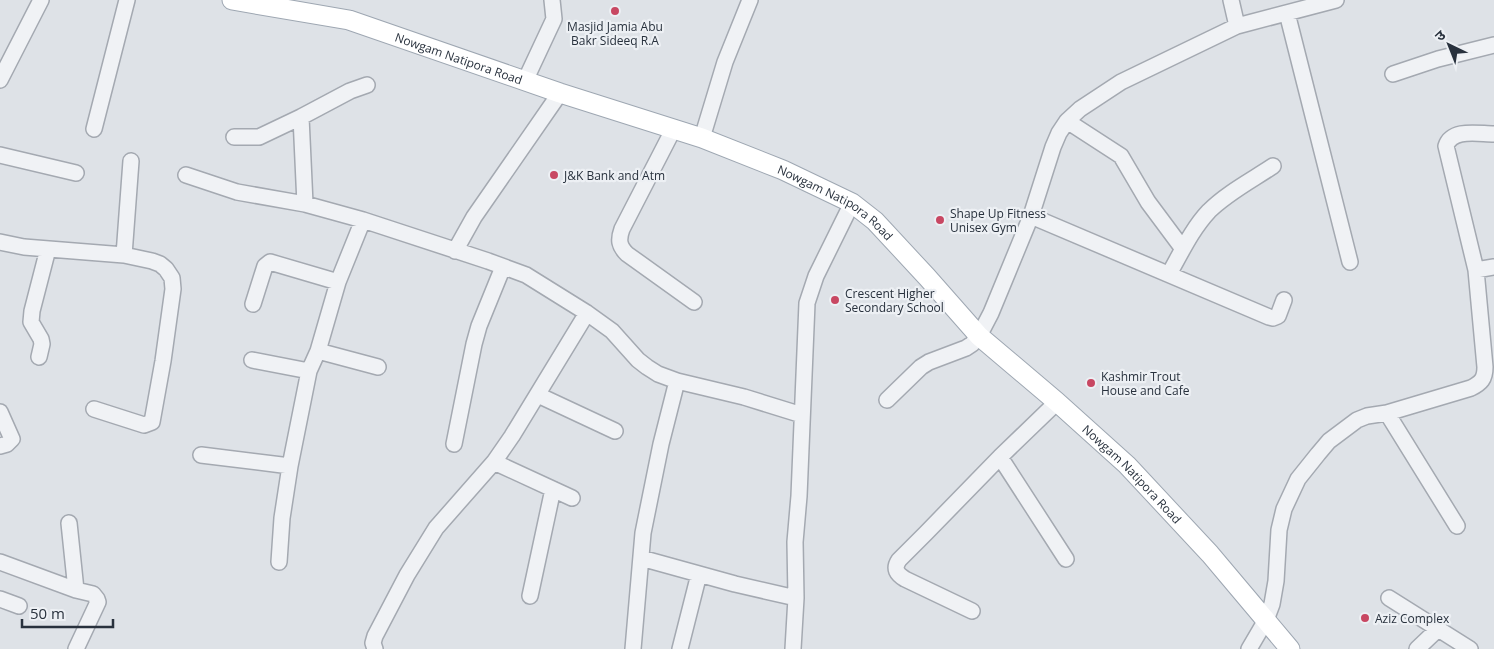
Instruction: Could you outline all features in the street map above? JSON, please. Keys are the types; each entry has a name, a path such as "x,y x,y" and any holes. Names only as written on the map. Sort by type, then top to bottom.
{"main road":[{"name":"Nowgam Natipora Road","path":"232,0 261,2 349,20 560,93 702,138 783,170 852,203 875,221 978,336 1058,402 1127,465 1210,554 1290,649"}],"street":[{"path":"0,80 41,0"},
{"path":"94,129 128,0"},
{"path":"525,81 554,19 552,0"},
{"path":"702,138 725,62 750,0"},
{"path":"1231,0 1237,26"},
{"path":"887,400 921,367 966,348 978,336 991,313 1031,216 1058,134 1080,109 1121,82 1237,26 1336,0"},
{"path":"1288,13 1350,262"},
{"path":"1393,74 1438,59 1494,45"},
{"path":"234,137 259,137 350,91 367,85"},
{"path":"455,251 474,217 560,93"},
{"path":"301,117 305,204"},
{"path":"1068,121 1121,156 1148,202 1183,249"},
{"path":"674,128 622,229 619,243 627,254 694,302"},
{"path":"1249,649 1266,620 1272,604 1284,509 1298,479 1329,442 1347,426 1367,416 1387,413 1471,388 1482,381 1485,367 1476,270 1446,146 1450,138 1460,134 1494,134"},
{"path":"0,155 76,173"},
{"path":"124,256 131,161"},
{"path":"1168,274 1196,228 1209,212 1223,200 1273,166"},
{"path":"186,175 247,194 305,204 363,220 503,267 526,276 587,313 612,331 647,367 658,374 677,382 744,397 802,415"},
{"path":"794,649 796,598 795,542 799,496 807,303 816,276 852,203"},
{"path":"1031,216 1273,318 1278,316 1284,300"},
{"path":"279,562 282,518 290,466 309,371 318,351 338,282 363,220"},
{"path":"0,242 24,247 124,256 152,261 166,269 172,278 173,289 152,422 147,424 94,409"},
{"path":"39,357 42,344 41,338 31,322 32,311 48,249"},
{"path":"253,304 265,266 270,262 338,282"},
{"path":"454,444 477,335 503,267"},
{"path":"1476,270 1494,267"},
{"path":"375,649 373,643 375,636 407,575 436,528 494,462 538,395 587,313"},
{"path":"318,351 378,367"},
{"path":"252,360 309,371"},
{"path":"633,649 643,532 661,444 677,382"},
{"path":"538,395 615,431"},
{"path":"972,611 906,579 895,569 898,560 1000,457 1058,402"},
{"path":"0,412 12,439 8,444 0,446"},
{"path":"1387,413 1457,526"},
{"path":"201,455 290,466"},
{"path":"1000,457 1066,559"},
{"path":"494,462 572,498"},
{"path":"530,596 553,489"},
{"path":"69,523 76,590"},
{"path":"641,558 796,598"},
{"path":"0,562 76,590 93,594 98,598 98,602 76,649"},
{"path":"680,649 699,574"},
{"path":"1389,598 1470,649"},
{"path":"0,599 19,606"},
{"path":"1417,649 1438,629"}],"place":[{"name":"Masjid Jamia Abu Bakr Sideeq R.A","path":"615,11"},
{"name":"J&K Bank and Atm","path":"554,175"},
{"name":"Shape Up Fitness Unisex Gym","path":"940,220"},
{"name":"Crescent Higher Secondary School","path":"835,300"},
{"name":"Kashmir Trout House and Cafe","path":"1091,383"},
{"name":"Aziz Complex","path":"1365,618"}]}
